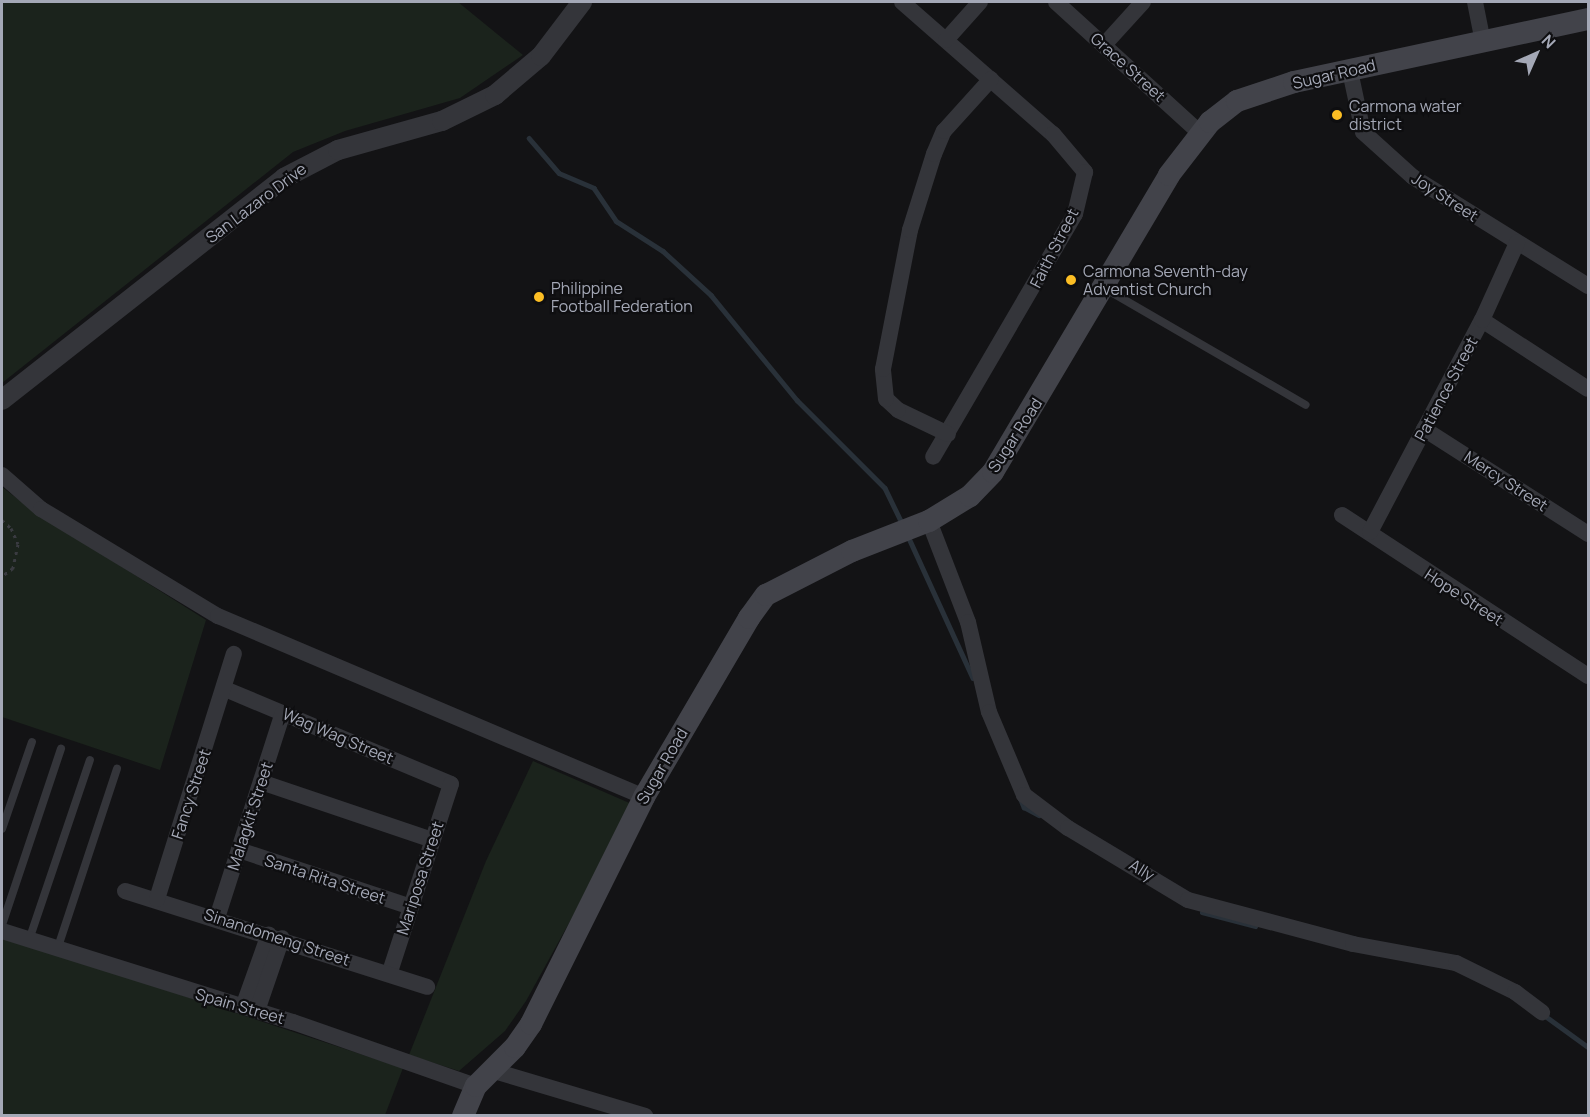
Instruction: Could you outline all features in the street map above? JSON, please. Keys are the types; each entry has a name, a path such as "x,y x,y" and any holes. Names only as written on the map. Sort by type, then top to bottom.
{"main road":[{"name":"Sugar Road","path":"463,1116 484,1078 515,1047 531,1024 644,797 749,618 766,596 879,540 929,521 970,496 993,472 1169,175 1200,133 1223,111 1245,98 1350,70 1588,20"}],"street":[{"name":"San Lazaro Drive","path":"2,400 284,178 338,150 442,121 495,95 541,56 582,2"},
{"name":"Faith Street","path":"902,2 1053,134 1085,172 1075,214 933,457"},
{"path":"946,40 980,2"},
{"name":"Grace Street","path":"1056,2 1200,133"},
{"path":"1104,45 1143,2"},
{"path":"1475,2 1483,42"},
{"name":"Joy Street","path":"1350,70 1363,132 1413,177 1588,286"},
{"path":"948,434 898,410 886,399 883,369 910,230 934,154 944,131 991,79"},
{"name":"Patience Street","path":"1370,532 1482,320 1517,243"},
{"path":"1482,320 1588,389"},
{"name":"Mercy Street","path":"1424,429 1588,534"},
{"path":"2,475 41,509 218,616 644,797"},
{"name":"Hope Street","path":"1342,515 1588,676"},
{"name":"Ally","path":"929,521 968,622 989,712 1024,795 1068,828 1188,900 1353,944 1456,963 1515,992 1542,1012"},
{"name":"Fancy Street","path":"157,899 225,689 234,654"},
{"name":"Wag Wag Street","path":"225,689 451,784"},
{"name":"Malagkit Street","path":"217,918 283,713"},
{"path":"261,782 432,840"},
{"name":"Mariposa Street","path":"390,972 451,784"},
{"name":"Santa Rita Street","path":"239,850 411,907"},
{"name":"Sinandomeng Street","path":"125,891 390,972 427,987"},
{"name":"Spain Street","path":"2,931 57,950 253,1001 484,1078 645,1116"},
{"path":"253,1001 276,936"}],"lane":[{"path":"1104,288 1306,405"},
{"path":"2,829 32,742"},
{"path":"2,925 61,749"},
{"path":"29,940 90,760"},
{"path":"57,950 117,769"}],"path":[{"path":"2,520 11,528 18,544 14,568 2,576"}],"shaded area":[{"path":"2,2 458,2 523,55 460,98 345,131 293,152 2,383"},
{"path":"2,487 32,510 206,620 160,770 2,717"},
{"path":"533,761 634,805 526,1001 505,1031 459,1071 409,1055 486,861"},
{"path":"2,936 403,1068 385,1115 2,1116"}],"waterway":[{"path":"529,138 559,173 594,188 616,221 663,251 711,295 797,400 885,488 903,525"},
{"path":"908,536 973,678"},
{"path":"1021,800 1024,807 1039,815"},
{"path":"1202,912 1255,926"},
{"path":"1544,1015 1588,1047"}],"place":[{"name":"Carmona water district","path":"1337,115"},
{"name":"Carmona Seventh-day Adventist Church","path":"1071,280"},
{"name":"Philippine Football Federation","path":"539,297"}]}
